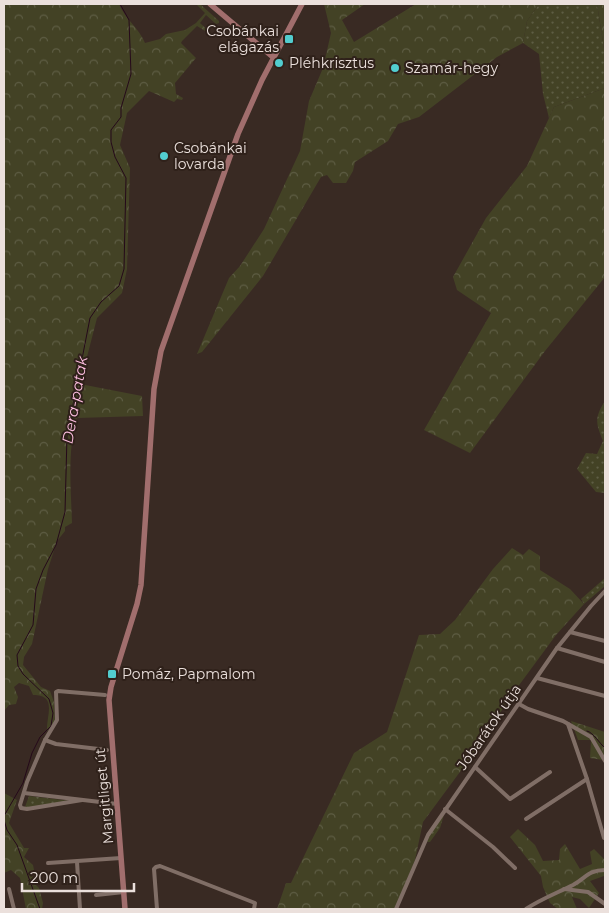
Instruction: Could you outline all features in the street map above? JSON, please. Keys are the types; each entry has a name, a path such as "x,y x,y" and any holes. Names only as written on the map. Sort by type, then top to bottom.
{"main road":[{"path":"210,4 274,58"},
{"name":"Margitliget út","path":"125,909 109,700 141,585 154,389 161,351 238,134 302,4"}],"street":[{"name":"Jóbarátok útja","path":"396,909 428,835 445,809 557,648 605,591"},
{"path":"570,632 605,641"},
{"path":"557,648 605,662"},
{"path":"537,678 605,696"},
{"path":"82,800 27,809 21,808 20,805 27,782 45,740 57,720 55,695 58,690 106,695"},
{"path":"518,704 563,721 592,737 605,761"},
{"path":"568,724 604,838"},
{"path":"45,740 56,744 107,750"},
{"path":"475,767 510,800 550,772"},
{"path":"526,819 587,780"},
{"path":"24,793 116,804"},
{"path":"445,809 493,847 515,868"},
{"path":"48,864 121,858"},
{"path":"77,862 80,909"},
{"path":"157,909 154,870 156,866 255,903 254,909"},
{"path":"526,909 592,872 605,870"},
{"path":"9,889 14,909"},
{"path":"562,889 588,892 605,904"},
{"path":"96,895 124,892"}],"green space":[{"path":"4,4 119,4 145,43 160,39 166,34 185,30 196,23 205,13 196,4 200,4 219,21 216,24 206,15 200,23 212,34 197,26 181,43 196,58 175,83 176,94 183,98 182,100 177,99 174,102 149,91 127,113 120,145 130,168 127,269 122,293 97,318 80,384 142,396 143,416 77,418 71,456 72,523 65,527 65,531 57,541 48,569 32,644 24,657 23,665 41,687 50,691 54,702 55,721 47,731 48,702 41,696 33,695 29,686 19,683 14,687 18,697 16,704 9,705 4,711"},
{"path":"324,4 365,4 342,20 354,42 416,4 539,4 527,21 523,43 497,57 419,117 398,124 388,141 355,162 353,171 346,183 333,183 327,175 321,177 263,276 202,352 197,354 229,278 240,266 264,229 300,151 309,101 323,68 331,33"},
{"path":"539,4 597,4 605,55 605,88 554,107 549,118 543,94 539,54 523,43 527,21"},
{"path":"597,4 605,4 605,55"},
{"path":"605,88 605,277 545,351 470,453 424,430 491,313 457,290 453,277 486,218 527,166 554,107"},
{"path":"605,401 605,493 596,492 577,469 586,453 597,454 603,441 597,421"},
{"path":"512,548 523,555 529,549 540,556 540,570 570,589 584,604 556,635 423,822 415,860 395,909 277,909 286,883 291,883 354,753 387,732 419,635 440,634 455,620 493,569"},
{"path":"605,578 605,586 584,604 581,599"},
{"path":"571,721 605,732 605,762 590,758 591,740 578,740"},
{"path":"4,793 17,800 9,823 24,848 29,848 24,857 33,865 34,870 31,875 36,880 35,884 39,888 43,903 42,909 26,909 20,878 11,870 4,873"},
{"path":"29,796 71,801 27,808 25,807"},
{"path":"444,815 440,828 430,842 427,842 431,833"},
{"path":"518,829 535,845 543,861 559,860 560,849 565,844 580,869 592,864 590,852 594,849 605,860 604,876 590,881 599,893 589,908 580,899 572,897 577,909 558,909 550,903 543,887 541,876 510,837"}],"waterway":[{"name":"Dera-patak","path":"4,816 23,783 32,753 40,737 51,726 53,713 49,699 23,674 18,666 17,655 33,625 36,589 56,545 65,512 67,436 90,318 101,302 119,286 124,269 126,178 115,157 111,142 111,130 121,117 121,108 131,74 129,20 120,4"},
{"path":"587,731 605,748"},
{"name":"Dera-patak","path":"4,820 7,830 17,845 40,909"}],"place":[{"name":"Csobánkai elágazás","path":"289,39"},
{"name":"Pléhkrisztus","path":"279,63"},
{"name":"Szamár-hegy","path":"395,68"},
{"name":"Csobánkai lovarda","path":"164,156"},
{"name":"Pomáz, Papmalom","path":"112,674"}]}
